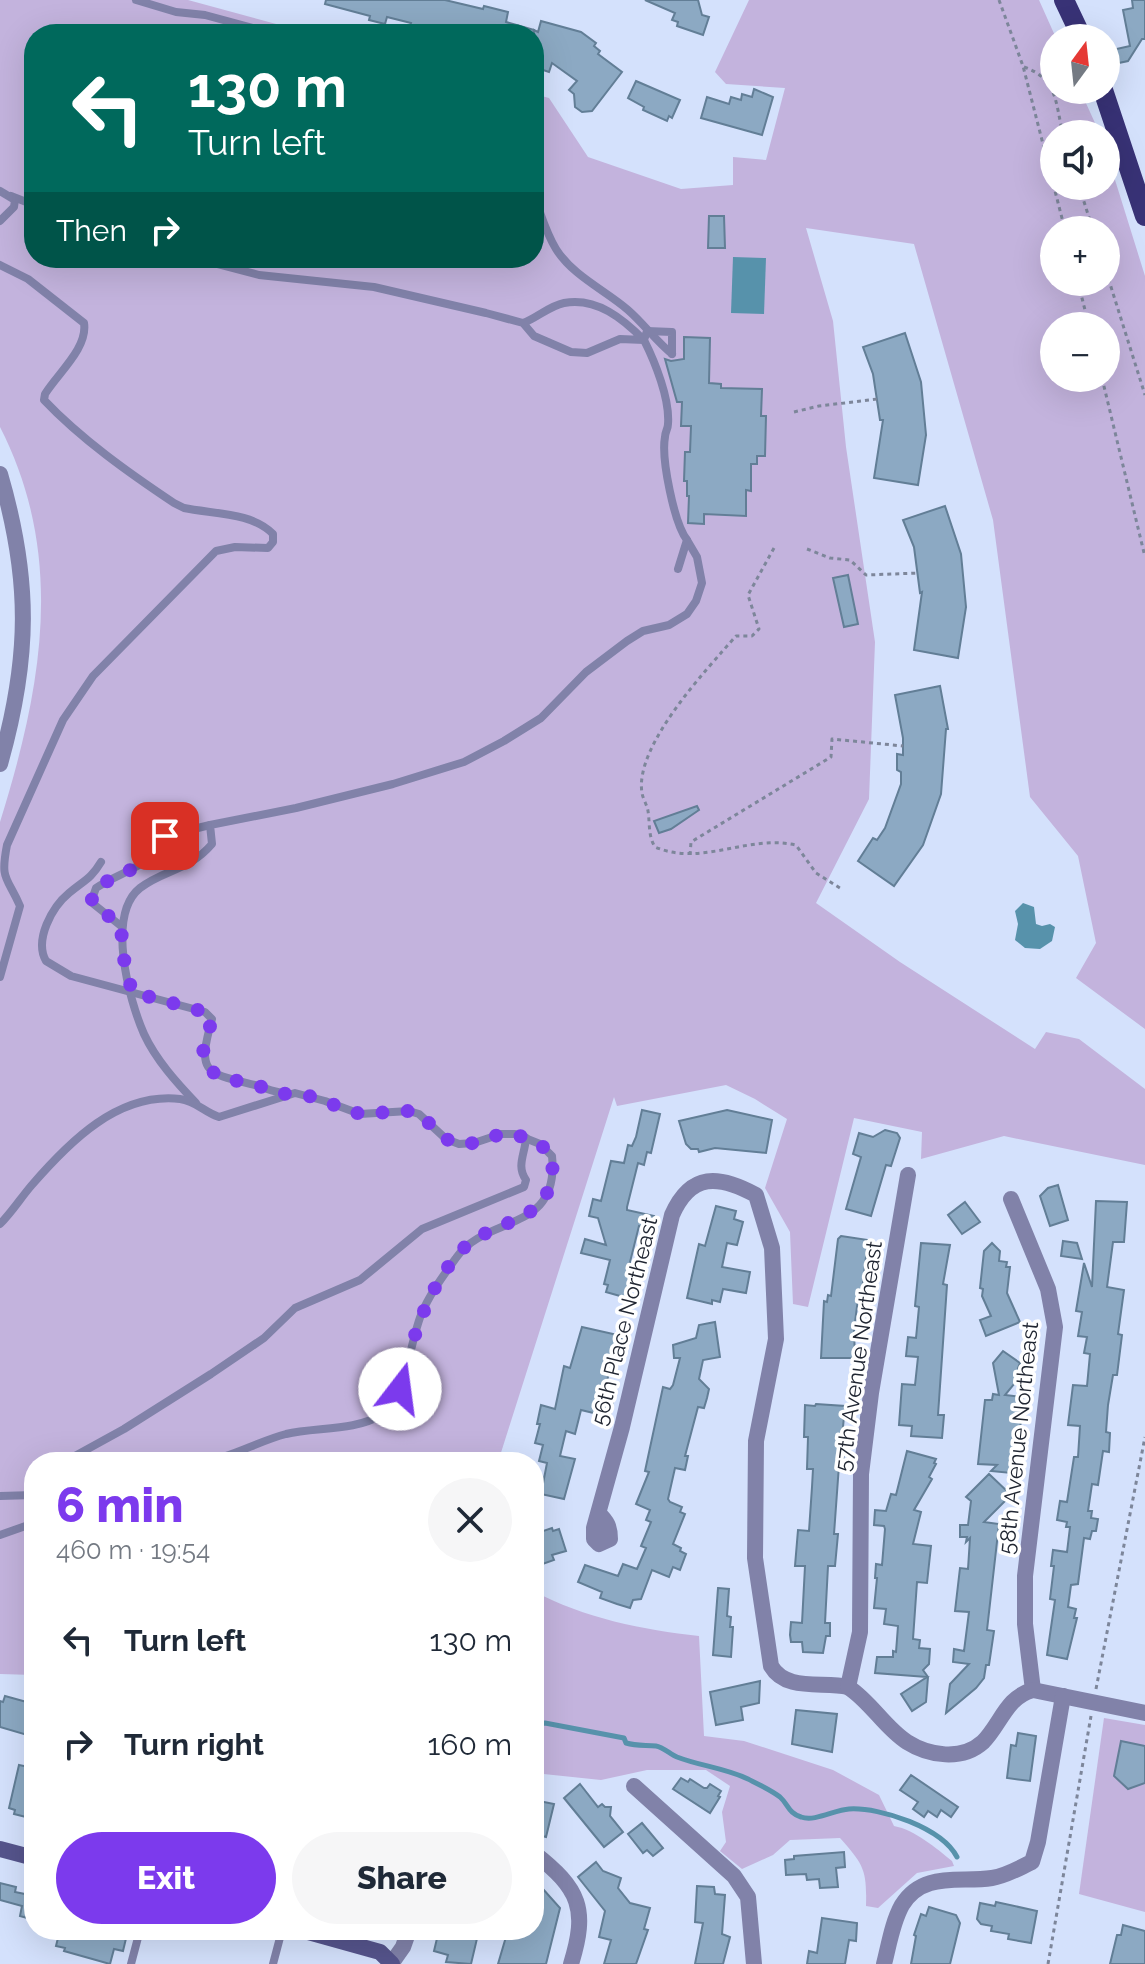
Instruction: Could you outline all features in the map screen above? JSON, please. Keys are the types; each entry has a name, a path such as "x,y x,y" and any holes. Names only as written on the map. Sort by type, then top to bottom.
{"main road":[{"path":"1064,0 1075,24"},
{"path":"1108,104 1145,216"},
{"path":"0,1849 24,1855"},
{"path":"337,1940 380,1952 392,1964"}],"street":[{"path":"0,474 15,525 20,556 24,623 16,700 0,764"},
{"name":"57th Avenue Northeast","path":"848,1687 860,1632 861,1474 871,1393 908,1175"},
{"name":"56th Place Northeast","path":"598,1513 672,1215 680,1197 691,1187 709,1180 734,1183 756,1195 772,1248 776,1339 756,1441 755,1558 771,1666 776,1676 785,1680 848,1687"},
{"name":"58th Avenue Northeast","path":"1011,1199 1048,1289 1055,1327 1025,1576 1025,1624 1033,1690"},
{"path":"848,1687 905,1742 930,1753 950,1755 967,1751 982,1742 1013,1699 1033,1690 1145,1713"},
{"path":"884,1964 893,1927 901,1907 912,1892 951,1878 992,1878 1032,1862 1063,1696"},
{"path":"634,1786 734,1876 748,1897 754,1964"},
{"path":"544,1861 572,1893 580,1911 581,1928 571,1964"},
{"path":"392,1964 405,1940"}],"lane":[{"path":"136,0 176,12 205,15 238,24"},
{"path":"0,191 24,201"},
{"path":"0,221 14,207 15,200 11,196"},
{"path":"121,926 91,902 96,888 148,860 160,850 165,836 393,784 464,762 541,718 586,672 627,641 643,631 669,625 687,614 696,601 702,583 697,557 678,528 664,439 668,423 658,369 646,335 622,305 589,282 562,257 544,222"},
{"path":"0,265 28,279 84,323 86,333 81,343 45,394 44,400 50,407 174,503 184,508 251,520 266,526 273,534 273,542 268,548 222,549 203,561 102,666 63,720 7,845 4,878 20,906 0,977"},
{"path":"232,268 259,275 374,287 523,323 534,336 571,352 587,353 620,339 646,335"},
{"path":"523,323 564,303 589,304 614,312 646,335"},
{"path":"678,569 687,540"},
{"path":"210,825 212,844 207,850 185,867 139,889 127,904 121,926 123,955 144,1033 159,1059 207,1113 219,1117 295,1093"},
{"path":"101,862 93,875 71,891 52,915 45,928 41,954 46,961 71,976 205,1012 212,1019 203,1052 207,1066 218,1077 257,1085 276,1093 317,1098 360,1114 409,1111 419,1114 446,1139 459,1144 474,1143 501,1134 526,1138 540,1144 552,1156 551,1182 543,1201 531,1213 460,1252 422,1313 393,1404 383,1414 368,1421 283,1435 234,1452"},
{"path":"0,1224 66,1149 110,1115 146,1099 181,1099 197,1103"},
{"path":"82,1452 211,1374 264,1338 295,1308 360,1280 422,1229 524,1187 526,1180 520,1172 526,1138"},
{"path":"0,1496 24,1495"},
{"path":"0,1535 24,1527"},
{"path":"131,1964 137,1940"},
{"path":"273,1964 279,1940"}],"path":[{"path":"999,0 1023,66 1061,216"},
{"path":"1023,66 1049,81 1059,120"},
{"path":"1114,296 1145,395"},
{"path":"1105,392 1145,557"},
{"path":"794,412 878,399"},
{"path":"774,548 748,595 759,629 752,636 736,636 680,700 650,752 641,792 648,809 651,841 655,847 690,855 780,841 796,845 816,873 840,888"},
{"path":"807,549 830,558 850,560 869,576 919,573"},
{"path":"690,855 691,842 831,757 832,739 903,746"},
{"path":"1095,1692 1145,1437"},
{"path":"1048,1964 1091,1716"}],"shaded area":[{"path":"0,0 188,0 276,24 24,24 24,268 544,268 544,97 549,98 588,157 681,189 733,185 733,157 766,160 785,88 726,84 715,72 749,0 1039,0 1050,24 1040,24 1040,104 1086,104 1094,120 1040,120 1040,200 1120,200 1120,196 1145,276 1145,1029 1076,978 1096,943 1078,856 1030,797 993,520 914,244 806,228 833,321 846,447 875,642 869,799 816,903 900,962 1035,1049 1046,1032 1079,1039 1145,1089 1145,1165 1004,1136 921,1159 922,1132 854,1118 808,1307 793,1304 790,1232 765,1188 787,1119 726,1085 617,1106 614,1097 501,1452 24,1452 24,1675 0,1674 0,822 15,773 36,674 40,575 34,525 21,476 0,427"},
{"path":"544,1596 573,1609 614,1621 699,1636 704,1736 744,1741 833,1770 879,1795 894,1826 925,1840 954,1866 917,1873 878,1908 866,1906 862,1869 840,1838 790,1840 773,1855 742,1869 720,1851 726,1842 722,1812 730,1786 706,1770 647,1770 601,1780 544,1774"},
{"path":"1104,1718 1145,1725 1145,1912 1079,1894"}],"water":[{"path":"733,257 766,258 764,314 731,313"},
{"path":"1023,903 1034,907 1036,924 1055,927 1052,941 1040,949 1025,948 1015,940 1018,924 1015,911"}],"building":[{"path":"326,0 445,0 508,12 506,22 513,24 411,24 387,17 385,24 369,20 370,16 325,4"},
{"path":"645,0 698,0 702,15 709,17 703,35 677,26 678,22 672,20 675,13"},
{"path":"1132,0 1145,0 1145,39 1128,61 1120,63 1120,48 1130,46 1123,10 1133,8"},
{"path":"541,21 581,32 596,43 594,46 600,51 598,54 622,72 592,111 582,112 575,107 574,94 569,90 577,81 552,63 549,72 544,70 544,24 540,24"},
{"path":"636,81 680,100 672,118 669,116 667,121 643,110 644,107 628,98"},
{"path":"754,89 773,97 762,135 701,118 707,97 729,104 731,97 741,100 742,94 752,97"},
{"path":"709,216 724,216 725,248 708,248"},
{"path":"905,333 921,382 926,435 918,485 874,478 883,420 880,420 873,374 863,347"},
{"path":"684,337 710,338 709,383 721,384 721,388 762,389 761,416 766,416 765,456 757,456 757,464 751,464 751,491 746,490 746,516 704,514 704,524 688,523 689,496 687,481 684,481 685,452 690,452 691,426 681,426 682,402 677,402 665,359 684,359"},
{"path":"945,506 961,554 966,607 958,658 914,650 922,592 914,547 903,520"},
{"path":"848,575 858,624 844,627 833,578"},
{"path":"940,686 948,729 941,794 923,845 894,886 858,861 873,838 877,840 885,828 901,784 897,754 903,755 903,738 895,695"},
{"path":"697,806 699,810 671,829 659,833 654,821"},
{"path":"642,1110 660,1114 651,1153 647,1152 644,1165 638,1163 627,1210 654,1216 651,1229 639,1226 629,1266 629,1271 633,1272 627,1298 606,1292 608,1285 604,1284 610,1260 581,1253 585,1239 606,1245 598,1218 589,1216 593,1199 601,1201 611,1161 624,1163 628,1145 632,1146 636,1137"},
{"path":"727,1110 772,1120 766,1153 715,1148 699,1152 686,1144 679,1121"},
{"path":"885,1130 897,1133 900,1138 891,1166 886,1165 871,1216 846,1209 861,1157 853,1154 859,1133 873,1137"},
{"path":"1058,1185 1068,1220 1050,1226 1040,1196 1048,1188"},
{"path":"1096,1201 1127,1202 1124,1242 1113,1242 1107,1287 1124,1290 1118,1334 1122,1335 1117,1375 1113,1375 1108,1405 1106,1432 1110,1433 1109,1452 1103,1451 1098,1485 1092,1484 1088,1511 1092,1511 1091,1518 1098,1519 1096,1531 1092,1531 1090,1539 1084,1538 1078,1584 1071,1585 1068,1607 1076,1609 1074,1618 1077,1618 1067,1659 1047,1655 1055,1600 1050,1599 1054,1566 1051,1566 1053,1550 1067,1552 1070,1527 1066,1527 1067,1522 1057,1520 1060,1501 1067,1502 1074,1457 1078,1457 1080,1426 1068,1425 1073,1385 1087,1386 1090,1354 1084,1353 1087,1337 1078,1336 1082,1312 1076,1311 1084,1263 1092,1287"},
{"path":"965,1202 980,1222 962,1234 948,1215"},
{"path":"716,1206 736,1211 734,1219 743,1222 737,1245 727,1243 722,1267 750,1272 746,1293 723,1289 720,1302 712,1300 712,1304 687,1298 699,1244 705,1246"},
{"path":"841,1236 868,1240 854,1330 855,1358 821,1358 824,1301 827,1302 828,1295 831,1296 838,1239"},
{"path":"1063,1241 1077,1243 1082,1259 1061,1256"},
{"path":"921,1243 950,1245 943,1284 947,1285 938,1415 944,1415 942,1438 911,1436 912,1426 899,1425 902,1384 915,1385 918,1357 906,1356 908,1337 916,1338 919,1307 915,1306"},
{"path":"992,1243 1000,1251 999,1261 1007,1262 1006,1267 1010,1267 1007,1293 1020,1322 986,1336 980,1320 991,1316 982,1296 983,1289 980,1288 984,1251"},
{"path":"715,1322 720,1357 703,1360 699,1379 709,1389 707,1398 704,1408 698,1407 685,1456 688,1456 685,1470 675,1468 668,1499 682,1507 680,1512 685,1514 673,1544 686,1554 680,1570 673,1567 669,1577 652,1570 641,1599 633,1600 630,1608 600,1598 602,1592 578,1582 585,1565 618,1576 623,1564 637,1569 646,1548 641,1546 651,1522 646,1520 650,1510 636,1504 649,1472 645,1471 663,1387 670,1389 673,1385 680,1358 674,1358 673,1345 696,1338 699,1325"},
{"path":"582,1327 622,1336 617,1360 612,1359 603,1399 613,1401 610,1417 581,1410 575,1434 566,1431 560,1456 575,1459 564,1499 544,1495 547,1463 544,1462 544,1452 541,1452 543,1445 535,1443 541,1405 555,1409 564,1366 570,1368"},
{"path":"1003,1351 1020,1363 1018,1368 1024,1372 1005,1395 1023,1397 1020,1430 1015,1429 1011,1473 991,1471 997,1465 978,1464 985,1400 992,1400 993,1394 999,1395 993,1363"},
{"path":"805,1405 845,1406 841,1448 844,1448 843,1465 839,1465 834,1534 838,1534 835,1566 828,1566 825,1623 830,1623 830,1636 826,1636 823,1653 803,1652 802,1642 791,1642 790,1635 791,1622 802,1623 805,1566 795,1566 798,1530 809,1531 812,1487 813,1469 807,1469 808,1437 804,1437"},
{"path":"907,1451 936,1459 929,1477 932,1479 914,1510 921,1512 913,1544 931,1546 927,1583 917,1582 913,1639 920,1640 919,1648 930,1649 929,1664 923,1670 928,1677 926,1702 912,1711 901,1694 927,1677 875,1673 877,1657 893,1657 893,1651 896,1652 898,1626 884,1624 886,1609 874,1608 876,1564 882,1565 885,1529 884,1526 874,1525 875,1510 886,1511 891,1494 896,1495"},
{"path":"989,1474 1009,1493 1005,1497 1007,1499 984,1522 999,1524 987,1630 994,1631 989,1665 986,1665 984,1678 976,1688 946,1713 950,1684 969,1664 953,1662 954,1649 964,1651 969,1612 955,1611 960,1568 968,1569 970,1538 966,1542 967,1537 960,1537 960,1525 968,1525 971,1501 966,1497"},
{"path":"559,1529 566,1551 552,1555 554,1560 544,1564 544,1531"},
{"path":"718,1588 729,1589 727,1616 731,1617 730,1627 733,1627 731,1657 713,1655"},
{"path":"760,1681 759,1703 741,1707 743,1720 716,1725 710,1692"},
{"path":"5,1696 24,1701 24,1734 0,1727 0,1701 3,1702"},
{"path":"796,1710 837,1714 832,1752 792,1744"},
{"path":"1018,1733 1036,1736 1030,1781 1007,1778 1011,1745 1016,1746"},
{"path":"1121,1741 1145,1746 1145,1783 1128,1789 1114,1776"},
{"path":"19,1765 24,1766 24,1816 14,1814 15,1810 9,1808"},
{"path":"911,1775 958,1807 951,1817 941,1810 937,1817 928,1811 924,1817 913,1809 918,1802 900,1790"},
{"path":"681,1778 688,1782 690,1779 704,1788 710,1784 721,1791 710,1813 673,1789"},
{"path":"580,1784 598,1807 602,1804 611,1807 610,1816 623,1832 604,1847 564,1798"},
{"path":"544,1802 554,1804 544,1836"},
{"path":"642,1823 663,1848 653,1856 647,1850 643,1853 628,1834"},
{"path":"844,1852 845,1867 836,1868 838,1887 820,1888 819,1879 807,1880 806,1874 786,1875 785,1860 794,1859 794,1856"},
{"path":"596,1862 603,1871 621,1878 618,1888 630,1903 650,1908 644,1929 648,1930 636,1964 604,1964 611,1940 599,1937 605,1911 578,1877"},
{"path":"0,1883 16,1887 15,1892 24,1894 24,1917 20,1916 22,1906 0,1900"},
{"path":"697,1886 714,1887 715,1894 725,1895 722,1934 730,1937 723,1964 695,1964 703,1923 695,1922"},
{"path":"544,1890 560,1908 546,1964 498,1964 505,1940 544,1940"},
{"path":"996,1902 1037,1911 1031,1943 1008,1939 1009,1934 991,1931 992,1926 981,1924 977,1919 980,1903 995,1906"},
{"path":"929,1907 956,1915 960,1923 950,1964 911,1964 914,1935 921,1914 926,1916"},
{"path":"822,1918 857,1923 856,1941 849,1940 845,1964 807,1964 809,1951 817,1953"},
{"path":"1123,1925 1145,1931 1145,1964 1110,1964 1117,1935 1121,1935"},
{"path":"58,1940 126,1940 123,1951 114,1949 110,1964 56,1946"},
{"path":"437,1940 477,1940 471,1964 446,1962 448,1955 434,1951"}],"waterway":[{"path":"544,1723 624,1738 630,1744 659,1747 677,1757 730,1772 776,1794 801,1817 812,1818 862,1809 909,1821 938,1837 957,1857"}],"route":[{"path":"165,836 160,850 148,860 96,888 92,892 91,902 121,926 123,955 132,992 205,1012 212,1019 203,1052 207,1066 218,1077 257,1085 276,1093 309,1096 360,1114 409,1111 419,1114 446,1139 459,1144 474,1143 501,1134 515,1134 540,1144 552,1156 551,1182 543,1201 531,1213 460,1252 449,1268 422,1313 400,1389"}]}
